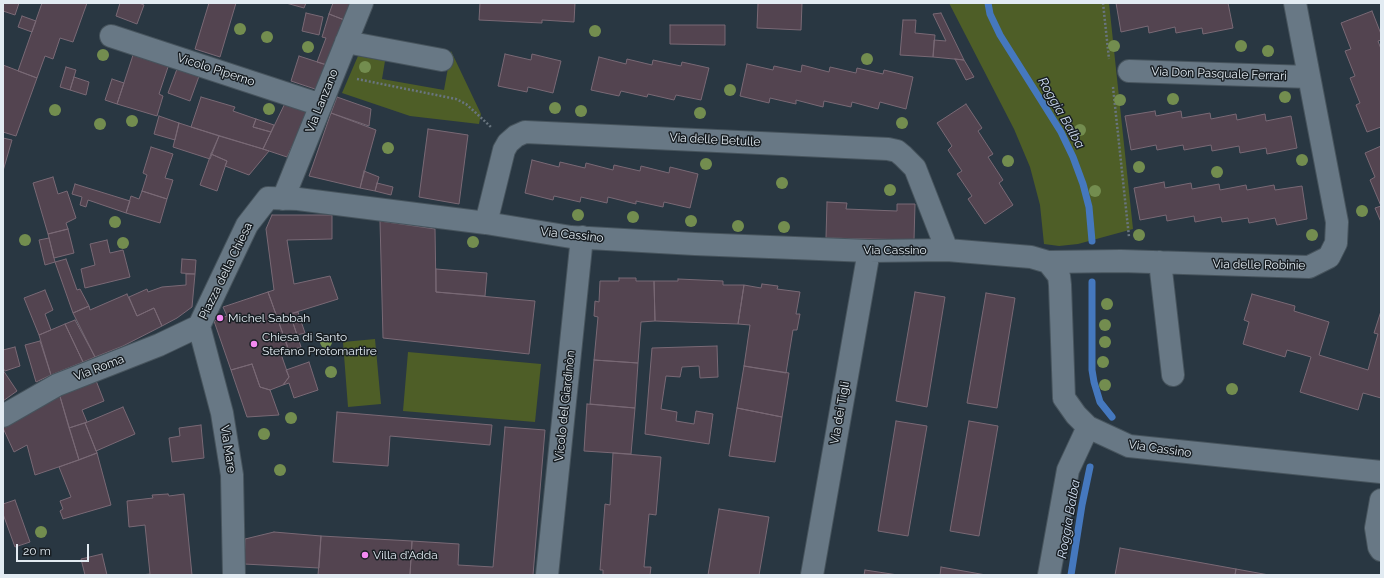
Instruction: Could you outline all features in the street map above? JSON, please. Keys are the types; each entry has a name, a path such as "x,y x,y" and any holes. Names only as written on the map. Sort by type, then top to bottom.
{"street":[{"name":"Via Lanzano","path":"276,199 320,105 362,3"},
{"name":"Via delle Robinie","path":"1048,262 1160,262 1309,267 1329,256 1336,243 1337,222 1295,3"},
{"name":"Vicolo Piperno","path":"112,36 320,105"},
{"path":"346,42 442,60"},
{"name":"Via Don Pasquale Ferrari","path":"1117,71 1309,76"},
{"name":"Via delle Betulle","path":"508,143 516,136 525,132 534,132 888,149 903,156 915,168 947,250"},
{"path":"486,223 504,150 508,143"},
{"name":"Via Cassino","path":"276,199 298,199 486,223 571,237 869,251 947,250 1031,257 1048,262 1059,276 1064,398 1076,415 1088,427 1129,446 1381,472"},
{"name":"Piazza della Chiesa","path":"199,326 247,225 276,199"},
{"name":"Vicolo del Giardinòn","path":"547,575 582,237"},
{"name":"Via dei Tigli","path":"812,575 869,251"},
{"path":"1160,262 1173,375"},
{"name":"Via Roma","path":"3,416 57,385 159,345 199,326"},
{"name":"Via Mare","path":"199,326 222,414 232,475 234,575"},
{"path":"1049,575 1068,470 1088,427"},
{"path":"1381,500 1376,528 1378,547 1381,550"}],"path":[{"path":"1103,3 1117,71 1132,262"},
{"path":"332,75 456,99 466,104 476,112 508,143"}],"green space":[{"path":"949,3 1109,3 1133,229 1078,244 1059,246 1044,244 1040,205 1030,167 1014,129"},
{"path":"451,51 481,114 479,124 410,116 342,93 358,56 385,61 382,79 444,90"},
{"path":"375,339 381,404 348,407 343,342"},
{"path":"408,352 541,364 535,422 403,411"}],"building":[{"path":"3,3 19,3 15,15 3,11"},
{"path":"42,3 87,3 73,42 60,38 53,59 45,56 37,78 18,71"},
{"path":"120,3 139,3 144,5 137,24 116,16"},
{"path":"209,3 236,3 220,57 195,49"},
{"path":"286,3 306,3 304,8"},
{"path":"333,3 354,3 347,21 329,14"},
{"path":"480,3 575,3 574,22 542,20 542,23 479,20"},
{"path":"758,3 802,3 801,30 757,28"},
{"path":"1116,3 1228,3 1233,28 1203,34 1202,28 1176,33 1175,27 1149,33 1148,26 1121,32"},
{"path":"1372,11 1381,34 1381,40 1378,41 1381,49 1381,127 1367,132 1356,105 1360,103 1350,78 1355,76 1345,51 1351,49 1341,23"},
{"path":"306,13 323,17 319,35 302,31"},
{"path":"941,13 964,60 933,57 934,40 946,41 933,14"},
{"path":"329,14 347,21 330,66 317,62 326,38 322,37"},
{"path":"22,16 36,21 32,32 18,27"},
{"path":"903,20 916,20 915,33 935,35 933,57 900,55"},
{"path":"670,25 725,25 725,45 670,44"},
{"path":"136,46 171,58 159,94 163,96 157,116 117,104"},
{"path":"505,54 531,60 532,54 561,61 553,93 528,87 527,92 498,86"},
{"path":"299,56 330,66 321,91 291,81"},
{"path":"599,57 626,64 627,59 652,65 653,60 681,66 682,62 709,68 701,100 676,95 674,100 648,94 647,97 621,91 619,96 591,90"},
{"path":"955,59 964,60 974,77 966,80"},
{"path":"180,61 202,68 190,101 168,93"},
{"path":"747,64 773,70 774,66 801,72 802,65 829,72 830,67 856,73 857,68 883,74 884,70 913,77 906,109 880,102 878,109 852,102 851,107 824,101 823,107 796,100 796,104 770,98 769,103 740,96"},
{"path":"3,65 37,78 16,136 3,132"},
{"path":"66,67 76,70 70,90 60,87"},
{"path":"74,77 89,82 86,95 70,90"},
{"path":"112,79 124,83 117,104 105,100"},
{"path":"201,97 235,107 233,111 256,119 253,127 271,132 263,149 191,127"},
{"path":"288,97 311,107 287,157 263,149"},
{"path":"337,97 371,109 369,126 331,113"},
{"path":"966,104 982,128 978,131 993,154 988,157 1003,180 999,183 1013,205 985,224 968,199 972,196 957,174 962,171 948,150 952,146 937,123"},
{"path":"1155,111 1156,116 1181,111 1182,118 1210,113 1211,119 1236,114 1237,120 1265,114 1266,121 1291,116 1297,148 1267,154 1266,148 1240,153 1239,146 1212,151 1211,145 1184,150 1183,145 1157,150 1156,145 1131,150 1125,116"},
{"path":"331,113 376,130 360,188 309,176"},
{"path":"159,116 179,123 175,140 154,134"},
{"path":"256,119 274,125 271,132 253,127"},
{"path":"179,123 219,136 210,159 173,147"},
{"path":"428,129 468,135 459,204 419,197"},
{"path":"219,136 269,151 249,175 225,166 227,161 211,154"},
{"path":"3,138 12,140 3,171"},
{"path":"1381,146 1381,206 1370,180 1375,177 1365,153"},
{"path":"151,147 173,154 165,178 173,180 167,199 142,191 147,175 143,173"},
{"path":"211,154 227,161 217,191 200,185"},
{"path":"532,160 559,167 560,162 585,168 586,163 613,170 614,165 640,171 641,166 669,173 670,167 698,174 690,208 664,202 663,207 636,201 636,204 608,197 607,203 581,197 580,202 554,196 553,200 525,193"},
{"path":"364,171 379,177 375,191 360,188"},
{"path":"53,177 58,194 67,191 76,218 66,223 68,229 48,234 33,183"},
{"path":"1164,182 1165,188 1191,183 1192,189 1219,184 1220,190 1246,185 1247,190 1274,185 1275,190 1302,186 1307,219 1277,225 1275,218 1249,223 1248,218 1222,222 1221,217 1195,222 1194,216 1167,221 1166,215 1140,220 1134,188"},
{"path":"377,183 393,187 391,195 375,191"},
{"path":"75,184 130,201 126,213 88,200 86,207 80,205 82,197 72,194"},
{"path":"142,191 167,199 160,223 126,213 131,196 139,199"},
{"path":"827,202 847,203 846,209 897,211 897,204 915,204 914,240 826,238"},
{"path":"1381,206 1381,222 1375,208"},
{"path":"272,215 332,215 332,239 287,240 294,284 330,276 338,299 290,314 301,347 289,351 268,292 274,290 266,229"},
{"path":"380,221 435,229 436,292 535,301 529,354 383,338"},
{"path":"68,229 74,253 54,258 48,234"},
{"path":"49,238 55,262 45,265 39,240"},
{"path":"107,240 110,253 123,250 130,277 85,288 81,269 95,265 90,244"},
{"path":"66,259 77,290 80,289 89,306 73,313 55,262"},
{"path":"182,259 196,260 195,274 181,273"},
{"path":"436,269 487,273 485,296 436,292"},
{"path":"186,274 195,274 192,307 177,318 162,326 154,308 137,316 129,297 147,289 148,292 162,287 186,285"},
{"path":"619,278 636,278 636,281 654,281 655,321 641,322 638,363 594,360 598,317 594,316 595,301 599,302 600,281 619,281"},
{"path":"678,279 723,281 723,285 744,285 738,324 655,321 654,281 678,281"},
{"path":"762,284 778,286 777,289 800,292 796,314 800,314 797,330 793,330 786,373 744,366 750,325 738,324 744,285 761,288"},
{"path":"45,290 53,310 45,314 51,330 39,335 24,298"},
{"name":"Chiesa di Santo Stefano Protomartire","path":"268,292 289,351 281,354 289,377 283,385 270,390 260,387 252,364 231,370 214,321 227,316 223,307"},
{"path":"915,292 945,297 927,407 896,401"},
{"path":"986,293 1015,298 997,408 967,403"},
{"path":"127,294 137,316 154,308 162,326 123,346 95,357 73,313 89,306 90,310"},
{"path":"1252,294 1295,306 1294,311 1329,322 1319,355 1368,370 1378,334 1374,333 1381,311 1381,398 1363,393 1358,410 1300,392 1311,357 1287,350 1285,357 1243,344 1249,322 1244,320"},
{"path":"298,312 305,333 297,335 290,314"},
{"path":"75,320 95,357 83,362 65,324"},
{"path":"65,324 83,362 51,375 39,335"},
{"path":"40,341 51,375 36,382 25,345"},
{"path":"717,346 718,377 700,378 699,366 682,367 680,377 666,376 661,409 677,412 676,421 694,424 696,411 713,414 709,444 645,434 652,348"},
{"path":"15,347 20,366 5,371 3,368 3,350"},
{"path":"594,360 638,363 635,408 590,404"},
{"path":"309,362 318,390 294,398 289,383 283,385 289,377 286,370"},
{"path":"252,364 260,387 270,390 279,415 247,417 231,370"},
{"path":"744,366 789,373 782,417 737,408"},
{"path":"3,370 17,391 3,401"},
{"path":"95,378 104,401 82,410 87,422 69,428 59,393"},
{"path":"59,393 79,460 35,475 27,445 14,452 3,425"},
{"path":"587,404 635,408 631,454 584,451"},
{"path":"123,407 135,434 96,451 85,423"},
{"path":"737,408 782,417 775,462 729,456"},
{"path":"337,412 492,425 490,445 390,436 388,466 333,462"},
{"path":"896,421 927,426 908,536 878,531"},
{"path":"969,421 998,426 979,536 950,531"},
{"path":"85,423 97,453 79,460 69,428"},
{"path":"201,425 204,458 172,462 169,438 180,436 179,428"},
{"path":"505,427 545,430 533,575 410,575 412,541 459,544 458,565 493,567"},
{"path":"97,453 111,505 63,519 60,511 63,509 60,501 71,497 59,467"},
{"path":"613,453 661,457 656,515 649,514 644,567 651,567 650,575 603,575 603,570 600,570 605,504 610,505"},
{"path":"168,494 169,496 184,494 192,575 141,575 150,574 145,525 129,527 127,501 153,498 152,495"},
{"path":"15,500 30,542 15,547 3,514 3,504"},
{"path":"719,509 769,517 759,575 708,575"},
{"path":"274,532 321,536 319,568 244,564 245,539"},
{"name":"Villa d’Adda","path":"321,536 412,541 410,575 318,575"},
{"path":"1120,548 1236,569 1235,575 1115,575"},
{"path":"102,554 107,575 85,575 81,559"},
{"path":"941,567 986,575 940,575"},
{"path":"1236,569 1269,575 1235,575"},
{"path":"865,570 898,575 864,575"}],"waterway":[{"name":"Roggia Balba","path":"988,3 990,14 1000,35 1061,132 1073,157 1083,184 1089,207 1092,241"},
{"name":"Roggia Balba","path":"1092,282 1092,370 1100,402 1112,417"},
{"name":"Roggia Balba","path":"1071,575 1082,505 1090,467"}],"place":[{"name":"Michel Sabbah","path":"220,318"},
{"name":"Chiesa di Santo Stefano Protomartire","path":"254,344"},
{"name":"Villa d’Adda","path":"365,555"}]}
